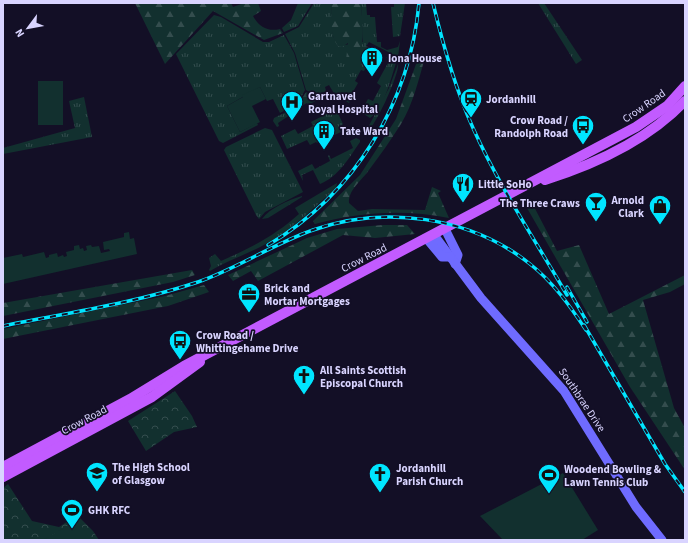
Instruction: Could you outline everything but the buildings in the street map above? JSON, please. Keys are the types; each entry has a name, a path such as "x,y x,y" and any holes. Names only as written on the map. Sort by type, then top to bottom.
{"main road":[{"name":"Crow Road","path":"3,467 130,400 184,366 527,186 571,160 636,127 667,106 685,86"},
{"name":"Crow Road","path":"527,186 574,171 617,151 662,122 685,102"},
{"name":"Crow Road","path":"3,477 152,397 188,372 212,352"}],"street":[{"name":"Southbrae Drive","path":"445,229 458,255 453,261"},
{"name":"Southbrae Drive","path":"430,237 453,261 481,298 564,391 636,507 662,540"}],"green space":[{"path":"135,3 231,3 233,7 244,3 258,3 261,11 253,16 258,23 264,28 272,30 280,29 283,33 264,40 213,11 165,64"},
{"path":"298,3 312,3 298,26 284,32 282,28 291,20"},
{"path":"314,3 331,3 333,36 338,46 363,42 361,3 366,3 367,15 370,15 370,17 375,17 377,42 381,42 381,47 387,50 398,47 400,41 398,57 369,42 366,46 370,48 369,54 372,56 364,71 361,70 355,81 358,83 350,97 352,98 349,103 335,95 329,85 325,87 326,91 321,93 314,93 306,90 295,53 285,34 299,27"},
{"path":"331,3 361,3 363,34 359,55 355,62 350,63 346,60 348,43 342,47 338,46 335,42 332,31"},
{"path":"394,3 405,3 400,36 393,37 391,7 394,7"},
{"path":"538,3 544,3 582,60 576,64"},
{"path":"214,15 221,17 263,42 269,42 284,35 294,53 305,90 298,103 280,113 273,99 267,101 260,87 227,106 240,132 257,123 258,125 223,143 219,141 176,54"},
{"path":"419,56 425,57 409,108 397,130 366,174 353,189 349,198 349,203 358,211 372,209 425,210 432,187 441,191 438,193 449,218 416,213 382,213 365,214 315,224 313,221 360,175 396,119"},
{"path":"386,57 396,63 383,101 375,114 370,118 361,112 368,99 373,101 381,86 377,83 389,61"},
{"path":"398,64 398,69 386,101 374,123 364,135 389,88"},
{"path":"38,81 63,81 63,125 38,125"},
{"path":"260,87 266,99 252,106 260,122 240,132 227,106 243,97 242,95"},
{"path":"306,92 315,96 322,95 323,97 308,105 307,103 296,109 296,111 278,123 279,126 277,127 273,121 274,118 296,107"},
{"path":"84,97 92,137 3,154 3,148 75,128 69,101"},
{"path":"336,109 343,124 339,128 341,132 317,143 316,142 310,145 307,140 287,149 281,136 295,129 298,134 313,126 311,122"},
{"path":"265,128 272,130 303,192 265,212 259,219 224,150 226,147"},
{"path":"356,138 360,140 360,142 343,166 332,177 320,184 313,170 302,175 303,181 298,171 312,164 315,169 330,161 329,155 331,159 353,148 350,141"},
{"path":"337,183 336,188 291,228 266,244 210,271 209,270 211,266 209,258 215,254 221,261 262,241 281,229 299,214 295,208"},
{"path":"302,196 268,218 262,219 270,211 280,205"},
{"path":"530,199 557,251 579,245 609,314 685,275 685,284 670,292 643,300 674,408 685,428 685,470 630,387 523,201"},
{"path":"382,225 407,225 415,234 375,238 343,235 258,281 251,271 233,281 228,275 307,238 337,229"},
{"path":"129,232 130,239 134,238 137,254 3,284 3,258 22,254 23,257 44,252 46,258 49,257 49,255 57,253 58,257 63,255 64,257 67,256 66,252 74,250 74,246 79,245 80,249 83,248 84,251 87,250 86,246 99,246 101,253 110,251 109,249 104,250 103,242 124,237 124,233"},
{"path":"192,270 195,275 173,282 3,316 3,303"},
{"path":"204,285 209,292 168,306 3,339 3,329 165,296"},
{"path":"175,391 192,416 197,427 174,432 146,451 128,421"},
{"name":"Woodend Bowling & Lawn Tennis Club","path":"563,473 598,530 582,540 503,540 480,516"},
{"path":"8,484 32,521 59,527 77,515 93,531 99,540 3,540 3,488"},
{"name":"GHK RFC","path":"78,520 90,540 43,540"}],"railway":[{"path":"268,245 299,224 327,200 352,172 373,142 390,110 404,75 413,40 419,3"},
{"path":"433,3 450,66 461,98 483,150 567,295"},
{"path":"3,326 150,296 198,282 227,270 298,236 340,222 368,218 397,217 426,220 454,226 481,235 506,248 530,264 554,286 586,330"},
{"path":"567,287 587,322"},
{"path":"584,325 665,464 685,492"}],"place":[{"name":"Iona House","path":"372,78"},
{"name":"Jordanhill","path":"471,118"},
{"name":"Gartnavel Royal Hospital","path":"292,122"},
{"name":"Crow Road / Randolph Road","path":"583,146"},
{"name":"Tate Ward","path":"324,150"},
{"name":"Little SoHo","path":"463,204"},
{"name":"The Three Craws","path":"596,222"},
{"name":"Arnold Clark","path":"660,226"},
{"name":"Brick and Mortar Mortgages","path":"249,314"},
{"name":"Crow Road / Whittingehame Drive","path":"180,360"},
{"name":"All Saints Scottish Episcopal Church","path":"304,396"},
{"name":"The High School of Glasgow","path":"97,492"},
{"name":"Jordanhill Parish Church","path":"380,494"},
{"name":"Woodend Bowling & Lawn Tennis Club","path":"549,494"},
{"name":"GHK RFC","path":"72,530"}]}
